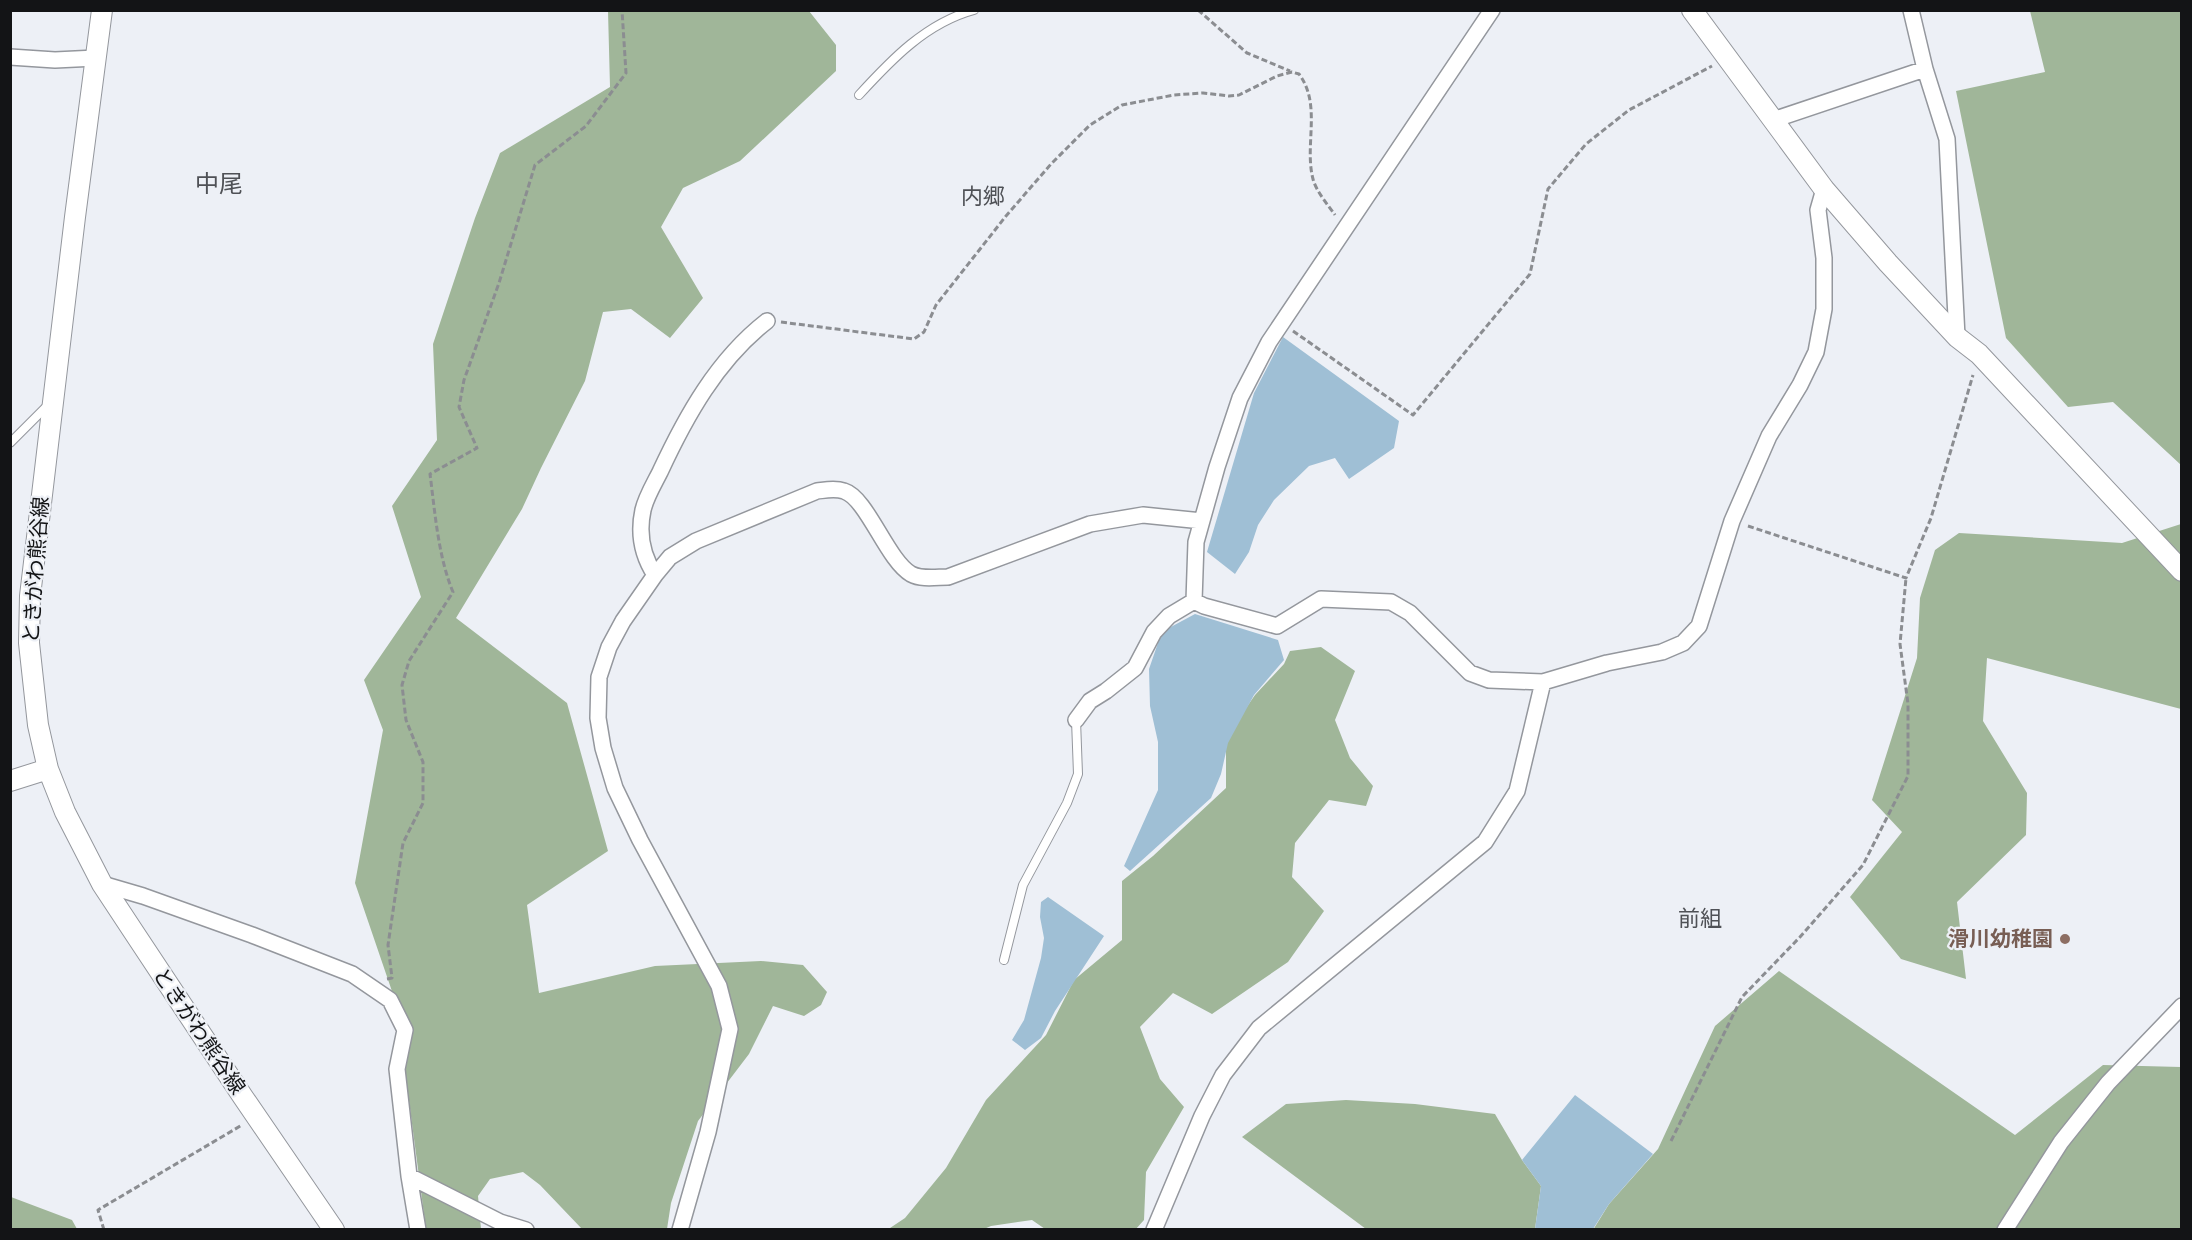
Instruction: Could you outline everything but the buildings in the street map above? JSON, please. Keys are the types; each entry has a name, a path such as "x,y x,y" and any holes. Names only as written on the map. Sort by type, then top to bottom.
{"main road":[{"name":"ときがわ熊谷線","path":"102,10 30,596 29,643 33,689 48,770 65,812 102,884 334,1230"},
{"path":"1692,10 1824,189 1888,263 1957,337 1979,354 2174,557 2181,571"},
{"path":"10,781 48,770"}],"street":[{"path":"1194,601 1196,542 1217,467 1240,398 1269,342 1492,10"},
{"path":"1911,10 1925,69 1947,139 1957,337"},
{"path":"10,57 55,60 96,58"},
{"path":"1773,120 1925,69"},
{"path":"1194,601 1204,606 1277,626 1321,599 1391,602 1410,613 1470,673 1489,680 1543,682 1607,663 1662,652 1683,643 1699,626 1732,520 1769,436 1800,385 1816,352 1824,309 1824,258 1818,210 1824,189"},
{"path":"655,575 648,564 641,543 643,508 671,448 724,362 749,334 767,321"},
{"path":"680,1230 708,1132 730,1029 719,986 640,840 615,788 603,748 598,717 599,677 609,646 623,621 655,575 670,557 696,541 817,491 834,489 847,491 857,500 900,564 912,575 927,578 948,577 1090,524 1143,515 1202,521"},
{"path":"1076,720 1090,701 1135,668 1154,632 1169,616 1194,601"},
{"path":"1154,1230 1202,1116 1223,1075 1259,1028 1485,842 1517,791 1543,682"},
{"path":"102,884 143,896 252,935 352,974 390,1000 405,1030 397,1070 409,1176 418,1230"},
{"path":"2004,1230 2067,1133 2109,1083 2181,1006"},
{"path":"409,1176 500,1222 526,1230"}],"lane":[{"path":"859,95 890,61 913,42 936,26 974,10"},
{"path":"10,443 53,401"},
{"path":"1004,960 1023,885 1067,803 1078,774 1076,720"}],"path":[{"path":"368,985 392,978 388,945 403,843 423,803 423,762 405,720 402,685 409,661 453,592 448,580 437,524 430,474 477,448 459,407 464,380 499,283 535,165 586,126 626,73 622,10"},
{"path":"1198,10 1247,53 1299,74 1305,81 1311,111 1310,151 1313,181 1345,228"},
{"path":"1282,323 1413,415 1530,274 1548,189 1587,144 1629,110 1728,58"},
{"path":"767,321 824,326 914,339 924,332 936,305 1006,216 1051,164 1090,125 1122,105 1174,95 1203,93 1239,95 1277,76 1292,72"},
{"path":"1671,1141 1742,997 1800,937 1863,865 1908,776 1908,704 1900,644 1906,578 1931,519 1979,354"},
{"path":"1732,520 1906,578"},
{"path":"104,1230 98,1210 256,1116"}],"green space":[{"path":"608,11 809,11 836,45 836,71 740,161 683,188 661,227 703,298 670,338 631,309 603,312 585,381 522,509 456,618 567,703 608,851 527,905 539,993 655,966 761,961 803,965 827,992 821,1005 804,1016 773,1006 749,1054 698,1121 671,1203 667,1229 582,1229 540,1185 523,1172 490,1179 478,1196 481,1229 426,1229 396,1003 355,883 383,730 364,680 421,597 392,506 437,440 433,344 475,218 500,153 610,87"},
{"path":"2030,11 2181,11 2181,465 2113,402 2068,407 2006,338 1956,91 2045,72"},
{"path":"2181,524 2181,709 1987,658 1983,721 2027,793 2026,835 1957,902 1966,979 1901,959 1850,897 1902,832 1872,800 1917,658 1920,598 1935,550 1959,533 2122,543"},
{"path":"1321,647 1355,671 1335,720 1350,758 1373,786 1366,806 1329,800 1295,843 1292,877 1324,911 1288,962 1212,1014 1173,993 1140,1027 1160,1079 1184,1107 1146,1172 1144,1220 1135,1230 1045,1229 1032,1220 984,1229 887,1230 905,1218 946,1168 986,1100 1046,1035 1074,980 1122,940 1122,881 1153,856 1226,788 1226,737 1255,695 1284,664 1290,651"},
{"path":"1779,971 2015,1135 2103,1065 2181,1067 2181,1229 1593,1230 1609,1204 1658,1149 1715,1026"},
{"path":"1346,1100 1415,1104 1495,1114 1522,1160 1541,1186 1535,1229 1366,1229 1242,1137 1286,1104"},
{"path":"11,1197 72,1220 77,1229 11,1229"}],"water":[{"path":"1283,337 1399,421 1394,448 1349,479 1335,458 1309,466 1274,500 1258,525 1249,552 1235,574 1207,552 1254,393"},
{"path":"1195,614 1278,640 1284,660 1254,695 1228,743 1221,774 1211,798 1130,871 1124,866 1158,790 1158,742 1150,706 1149,669 1159,640 1167,629"},
{"path":"1048,897 1104,936 1055,1011 1041,1038 1025,1050 1012,1040 1024,1020 1041,958 1044,938 1040,917 1041,902"},
{"path":"1575,1095 1653,1154 1609,1204 1593,1229 1535,1229 1541,1186 1522,1160"}],"place":[{"name":"滑川幼稚園","path":"2065,939"}],"district":[{"name":"中尾","path":"219,184"},
{"name":"内郷","path":"983,196"},
{"name":"前組","path":"1700,918"}]}
